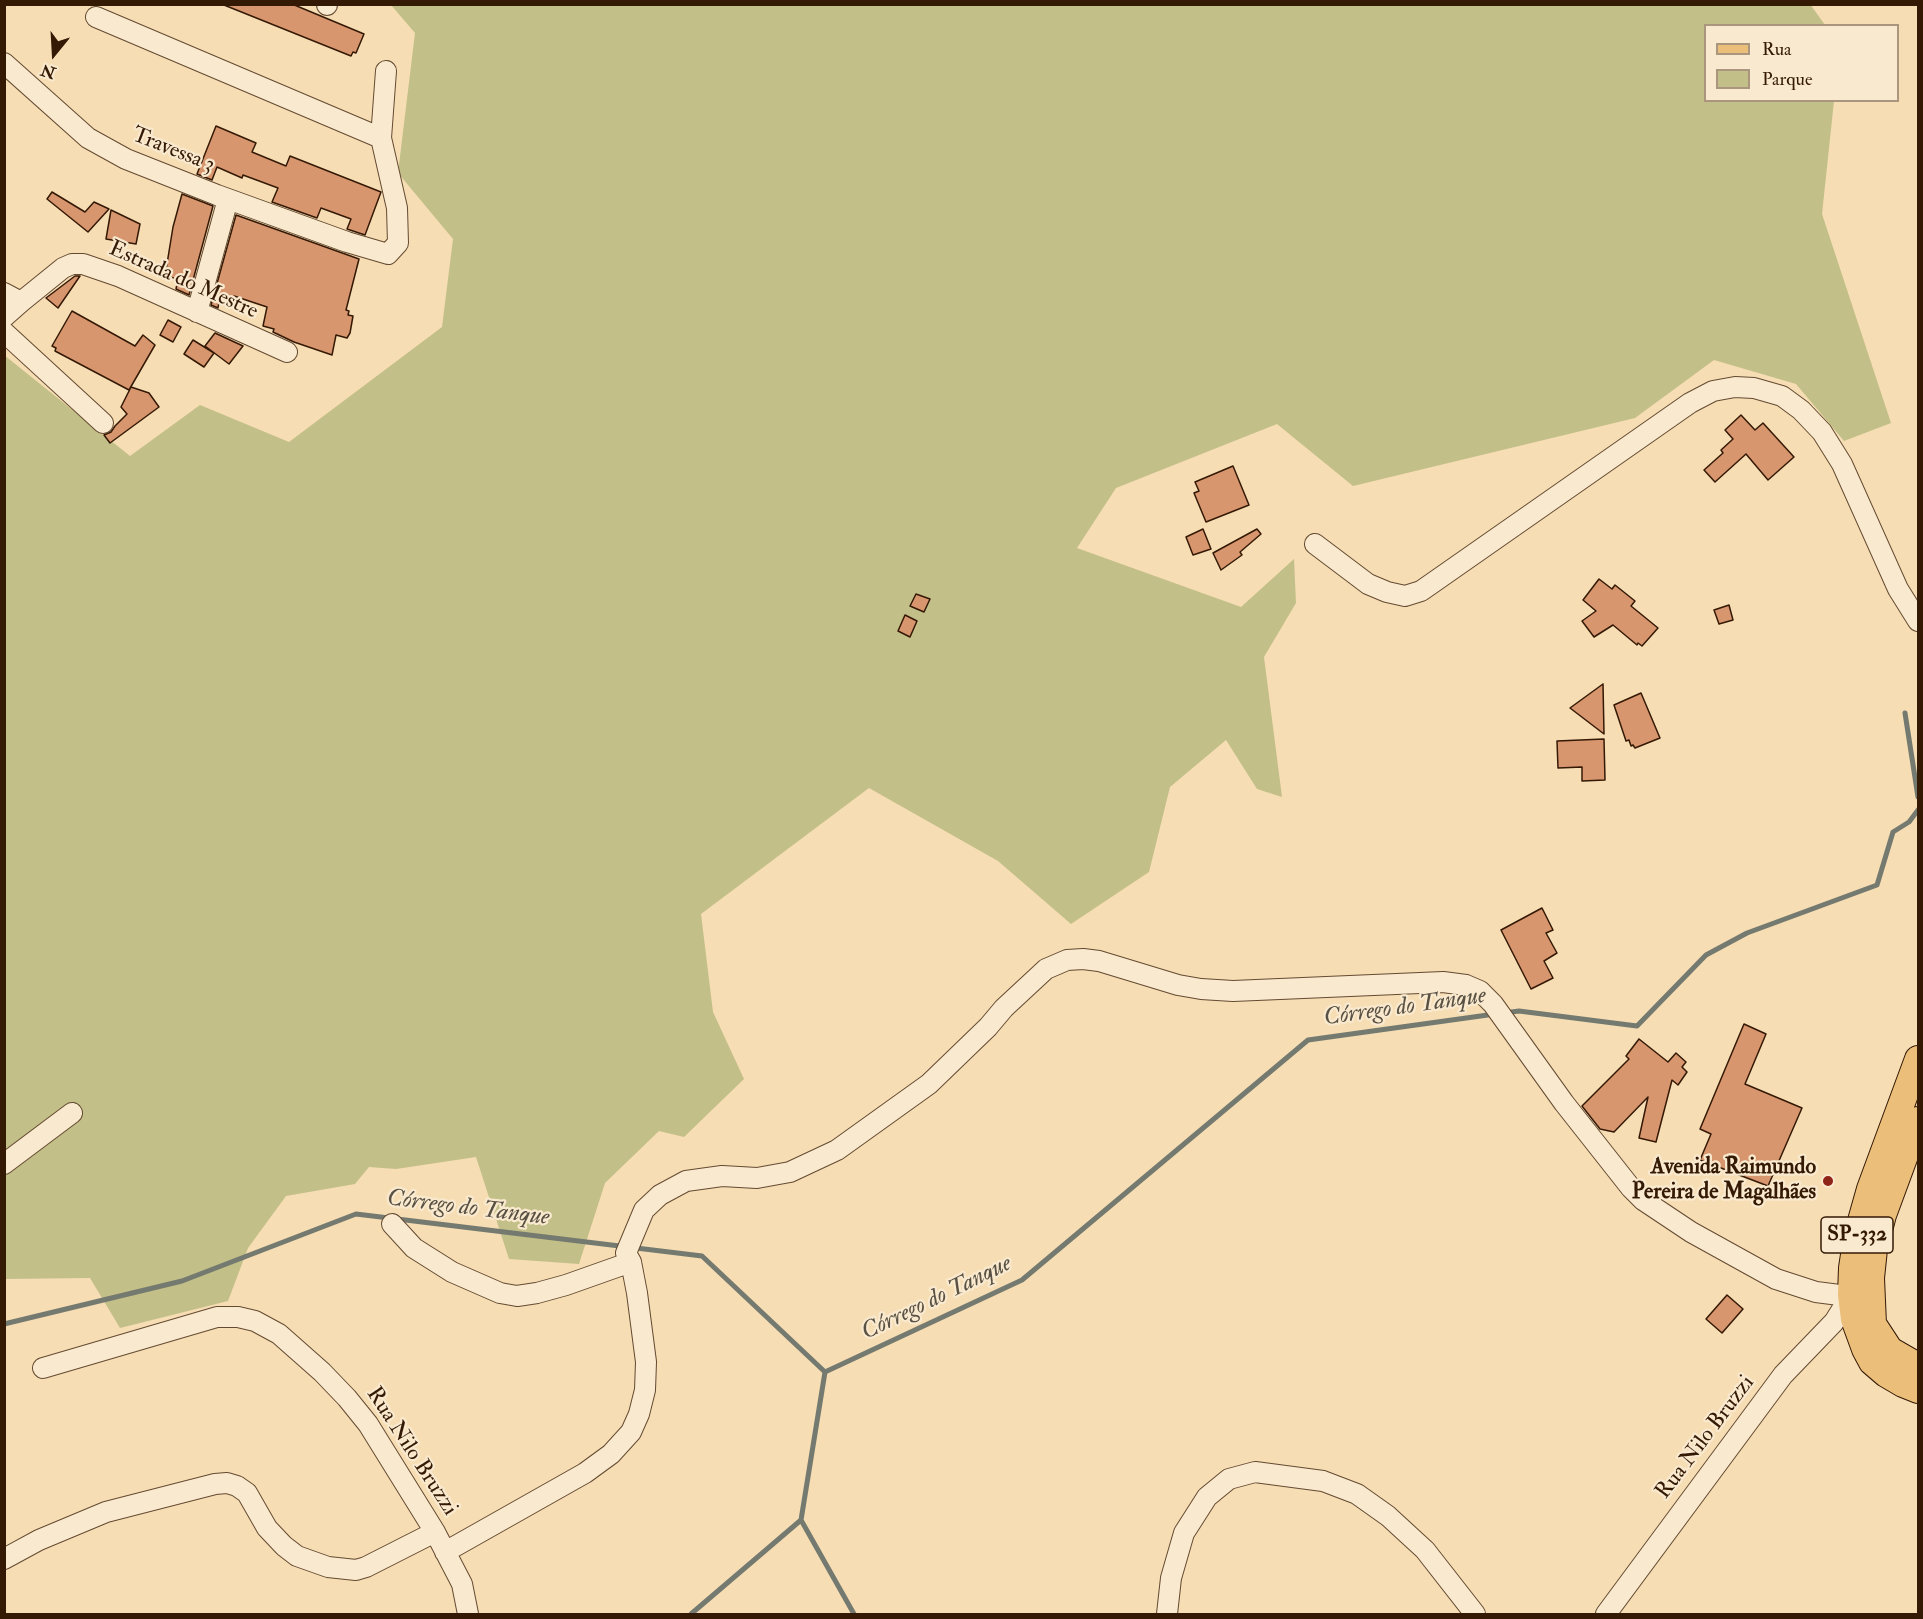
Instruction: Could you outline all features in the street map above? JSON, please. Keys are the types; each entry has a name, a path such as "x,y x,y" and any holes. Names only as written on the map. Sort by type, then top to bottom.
{"main road":[{"name":"SP-332","path":"1918,1059 1870,1189 1857,1235 1851,1268 1873,1324 1890,1350 1918,1366"},
{"name":"SP-332","path":"1918,1120 1883,1215 1874,1249 1871,1278 1854,1319 1872,1362 1886,1374 1918,1390"}],"street":[{"path":"96,17 381,138 386,71"},
{"name":"Travessa 3","path":"4,63 14,69 69,122 104,148 228,199 347,242 388,254 398,243 397,207 381,138"},
{"path":"197,312 228,199"},
{"name":"Estrada do Mestre","path":"4,317 13,297 63,268 72,264 83,264 96,267 287,352"},
{"path":"4,332 104,423"},
{"path":"1315,544 1368,584 1405,596 1420,591 1690,403 1713,391 1735,387 1754,388 1782,396 1801,410 1822,432 1842,464 1898,589 1918,621"},
{"path":"445,1551 585,1473 611,1454 631,1432 639,1414 645,1390 646,1362 638,1293 629,1258 636,1227 644,1210 660,1195 686,1181 722,1176 757,1178 790,1172 837,1150 929,1084 1046,969 1067,960 1100,961 1178,985 1222,990 1334,988 1443,982 1466,985 1480,991 1493,1004 1564,1103 1643,1200 1691,1232 1776,1279 1816,1292 1862,1297"},
{"path":"4,1164 72,1113"},
{"path":"392,1224 414,1248 452,1272 500,1293 517,1296 566,1285 629,1258"},
{"name":"Rua Nilo Bruzzi","path":"1609,1610 1783,1375 1833,1322 1862,1297"},
{"name":"Rua Nilo Bruzzi","path":"43,1368 208,1319 238,1317 255,1321 287,1341 347,1398 368,1424 445,1551 462,1584 468,1614"},
{"path":"1167,1614 1171,1578 1185,1533 1207,1497 1229,1479 1255,1472 1323,1481 1357,1494 1388,1516 1425,1550 1475,1614"},
{"path":"4,1559 39,1540 106,1512 215,1484 227,1483 247,1493 267,1528 284,1546 297,1556 327,1567 356,1570 366,1567 435,1532"}],"green space":[{"path":"1810,4 1824,24 1704,24 1704,102 1834,102 1822,214 1891,423 1844,441 1796,384 1714,360 1635,418 1353,486 1277,424 1116,488 1077,548 1241,607 1294,559 1296,603 1264,657 1282,797 1257,789 1226,740 1170,787 1149,872 1071,924 998,861 869,788 701,914 713,1012 744,1079 684,1137 659,1131 605,1183 579,1264 509,1259 476,1157 396,1169 369,1167 355,1184 286,1196 248,1248 228,1301 120,1328 90,1278 5,1279 4,355 130,456 200,405 289,442 442,327 453,239 398,173 415,33 391,5"}],"building":[{"path":"292,4 364,34 356,53 353,52 351,56 224,5"},
{"path":"216,126 256,143 252,152 286,166 290,156 381,192 365,235 347,229 351,219 321,208 317,218 272,202 278,188 243,175 242,178 217,167 212,180 197,174"},
{"path":"52,192 85,212 94,202 109,209 88,232 47,199"},
{"path":"182,194 213,206 189,295 176,289 178,279 165,276 173,227"},
{"path":"111,210 140,224 136,244 106,239"},
{"path":"236,215 359,259 346,310 349,311 348,315 353,316 350,333 347,338 336,335 332,355 294,342 273,332 274,329 263,326 267,307 234,296 233,300 220,296 218,308 211,305"},
{"path":"75,276 80,276 58,308 46,298"},
{"path":"72,311 135,346 143,335 155,345 129,390 55,351 56,348 52,346"},
{"path":"168,320 181,327 173,342 160,335"},
{"path":"215,333 243,346 229,364 205,346"},
{"path":"193,340 214,353 204,367 184,354"},
{"path":"131,387 149,393 159,407 110,443 104,435 111,432 127,414 121,407"},
{"path":"1741,415 1755,430 1763,423 1794,457 1768,480 1746,454 1715,482 1704,470 1723,453 1721,450 1733,439 1725,430"},
{"path":"1233,466 1249,505 1206,522 1194,493 1199,491 1195,482"},
{"path":"1203,529 1211,549 1193,555 1186,537"},
{"path":"1257,529 1261,534 1240,552 1242,555 1221,570 1213,553"},
{"path":"1599,579 1612,589 1615,585 1635,601 1631,606 1658,628 1642,646 1638,643 1637,645 1613,625 1594,637 1582,621 1596,611 1583,600"},
{"path":"916,594 930,599 924,612 910,606"},
{"path":"1729,605 1733,620 1719,624 1714,610"},
{"path":"905,615 917,621 910,637 898,631"},
{"path":"1603,684 1604,734 1570,708"},
{"path":"1641,693 1660,738 1635,748 1631,746 1629,740 1626,741 1614,705"},
{"path":"1604,739 1605,780 1582,781 1582,767 1558,768 1557,741"},
{"path":"1542,908 1553,930 1546,933 1557,953 1544,961 1553,978 1531,989 1501,930"},
{"path":"1744,1024 1766,1034 1745,1084 1802,1108 1768,1186 1700,1160 1711,1134 1700,1129"},
{"path":"1639,1039 1668,1062 1676,1053 1686,1062 1682,1067 1687,1072 1678,1085 1672,1080 1656,1142 1639,1138 1648,1097 1614,1132 1600,1129 1582,1106 1629,1059 1626,1056"},
{"path":"1727,1295 1743,1309 1722,1333 1706,1319"}],"waterway":[{"name":"Córrego do Tanque","path":"1905,713 1918,797"},
{"name":"Córrego do Tanque","path":"1504,1013 1519,1011 1637,1026 1706,955 1747,933 1877,885 1893,832 1909,822 1918,810"},
{"name":"Córrego do Tanque","path":"4,1324 182,1281 356,1214 702,1256 825,1372 1022,1280 1308,1040 1495,1014"},
{"path":"691,1614 801,1520 825,1372"},
{"path":"801,1520 854,1614"}],"place":[{"name":"Avenida Raimundo Pereira de Magalhães","path":"1828,1181"}]}
